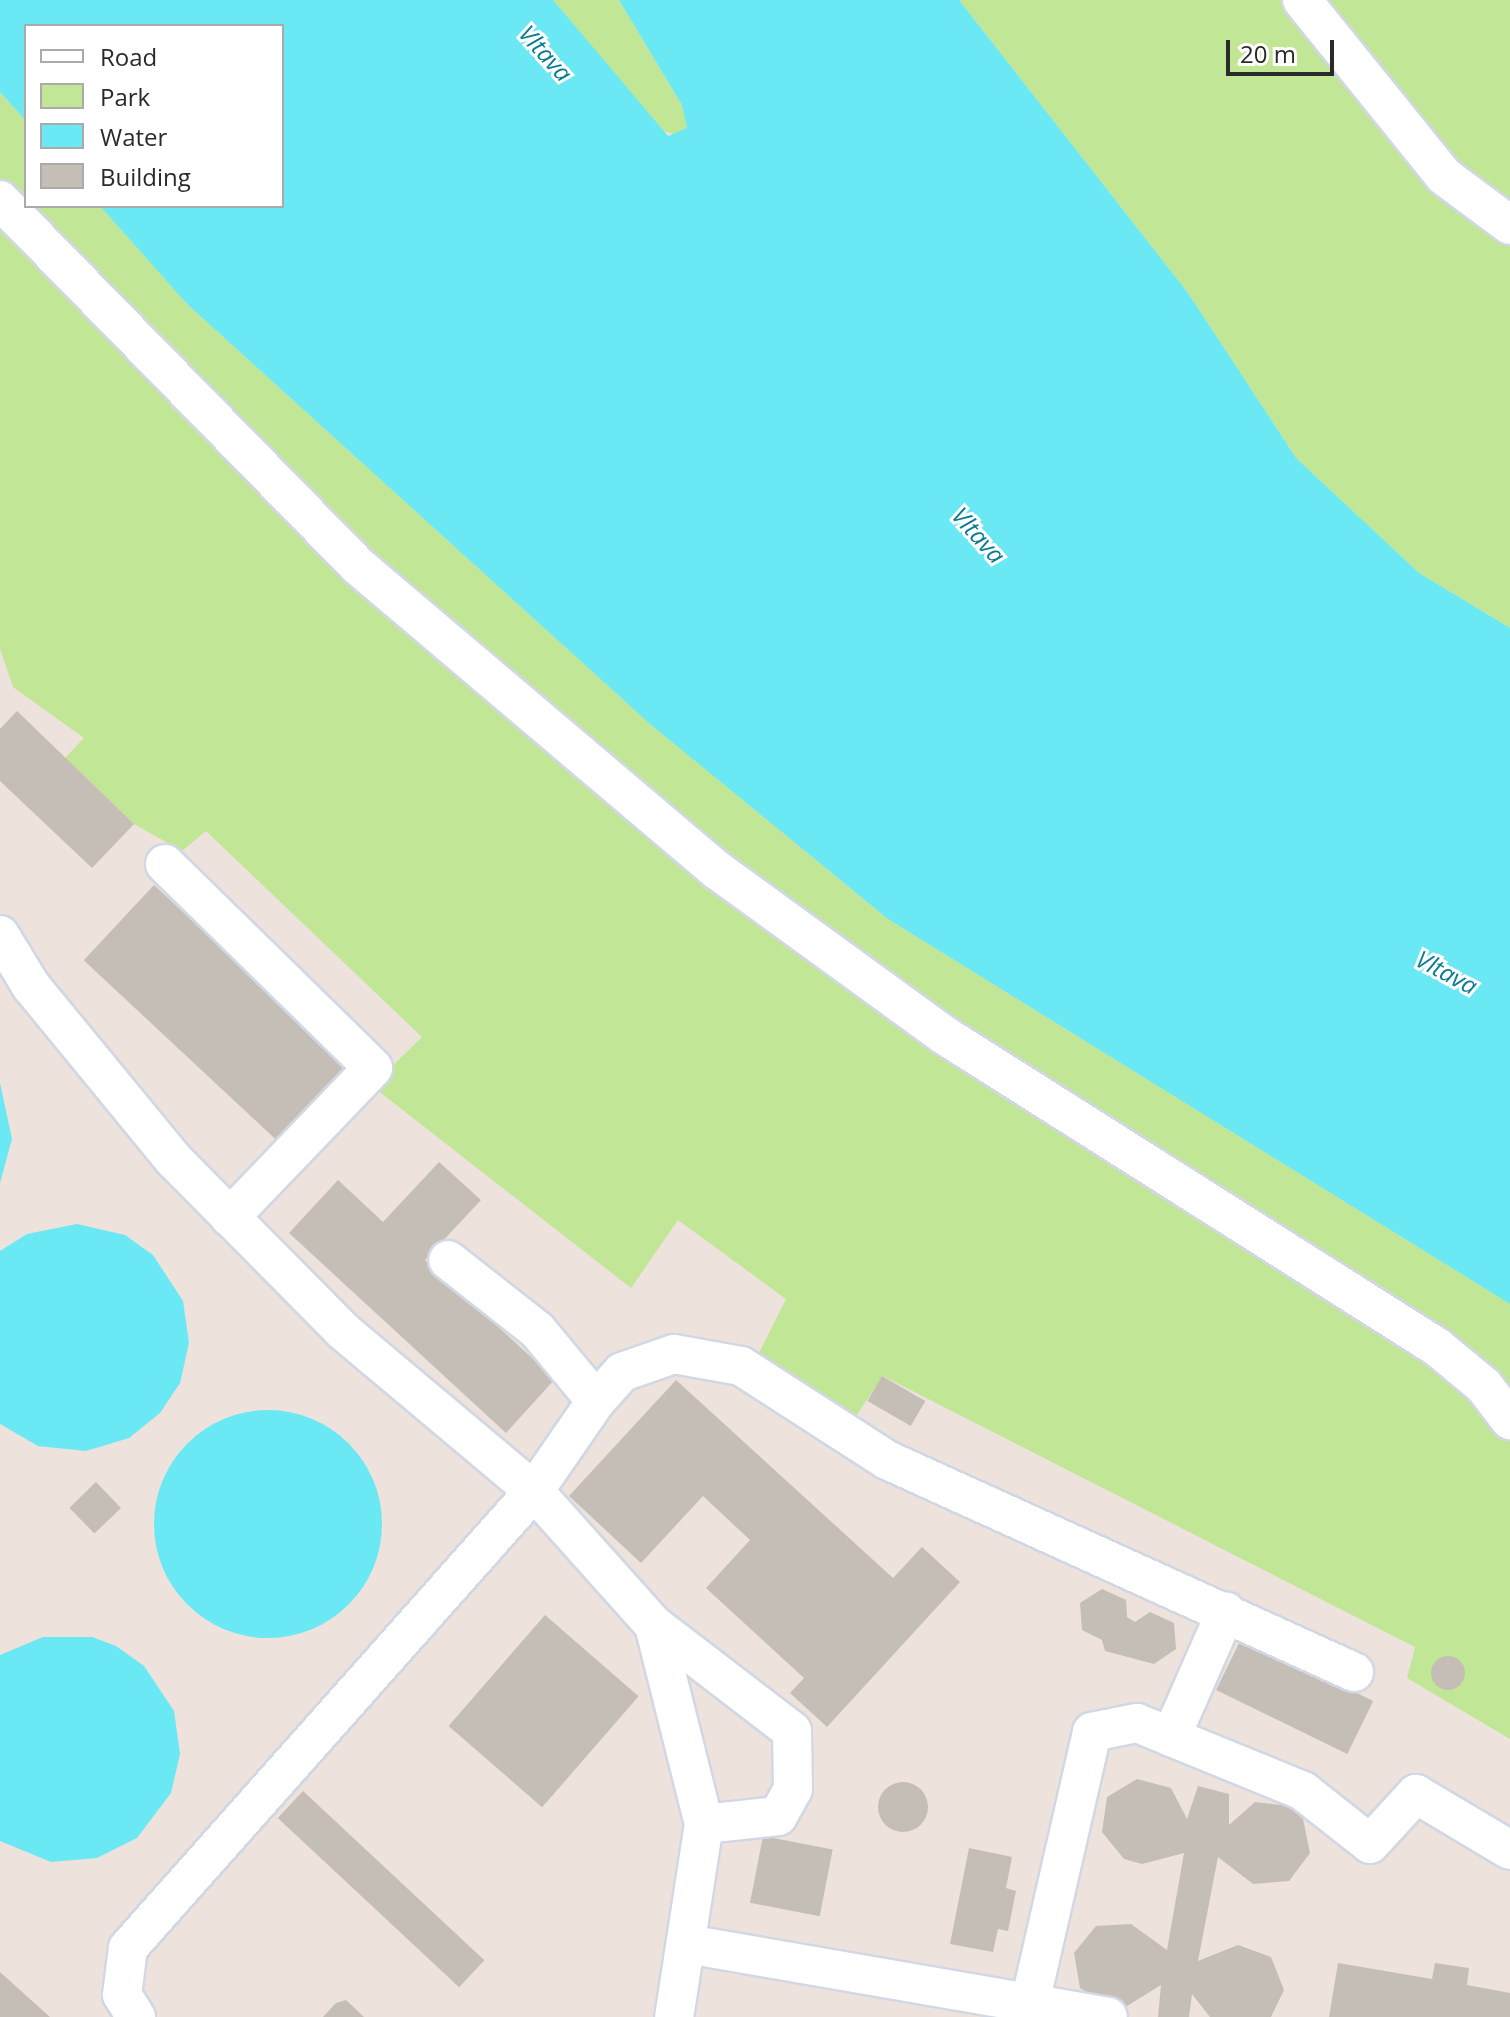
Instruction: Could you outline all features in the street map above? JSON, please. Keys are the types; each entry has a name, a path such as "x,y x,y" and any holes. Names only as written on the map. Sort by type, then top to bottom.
{"lane":[{"path":"1302,0 1444,176 1510,225"},
{"path":"0,200 357,565 717,870 944,1035 1437,1347 1484,1386 1510,1420"},
{"path":"165,864 373,1068 230,1217"},
{"path":"0,935 31,986 230,1217 343,1331 534,1491 654,1625 792,1731 793,1789 778,1816 704,1824"},
{"path":"448,1260 537,1330 596,1401"},
{"path":"136,2017 122,1995 128,1948 534,1491 596,1401 622,1372 674,1354 741,1366 887,1460 1354,1672"},
{"path":"1171,1737 1226,1612"},
{"path":"654,1625 704,1824 674,2017"},
{"path":"1030,2003 1092,1732 1137,1723 1303,1791 1370,1844 1416,1794 1510,1850"},
{"path":"687,1944 1108,2017"}],"green space":[{"path":"553,0 619,0 682,105 687,128 681,136 655,129"},
{"path":"959,0 1510,0 1510,628 1419,573 1296,458 1188,293"},
{"path":"0,92 24,119 24,208 102,208 187,304 650,724 888,919 1510,1304 1510,1739 1407,1678 1415,1647 883,1376 856,1416 757,1357 786,1299 678,1220 631,1288 372,1086 422,1037 206,831 182,851 134,824 65,758 84,738 13,687 0,649"}],"water":[{"name":"Vltava","path":"0,0 553,0 668,136 687,128 682,105 619,0 959,0 1188,293 1296,458 1419,573 1510,628 1510,1304 888,919 650,724 187,304 102,208 284,208 284,24 24,24 24,119 0,92"},
{"path":"0,1083 12,1139 0,1183"},
{"path":"77,1224 125,1235 153,1255 183,1301 189,1343 180,1383 160,1413 129,1438 86,1451 38,1446 0,1424 0,1251 27,1234"},
{"path":"268,1410 290,1412 312,1419 349,1443 373,1480 380,1502 380,1546 373,1568 349,1605 312,1629 290,1636 268,1638 246,1636 224,1629 187,1605 163,1568 156,1546 154,1524 156,1502 163,1480 187,1443 224,1419 246,1412"},
{"path":"43,1637 92,1637 116,1646 144,1666 174,1711 180,1754 171,1793 137,1838 97,1858 51,1862 0,1841 0,1655"}],"building":[{"path":"17,711 134,824 92,868 0,781 0,729"},
{"path":"154,885 351,1069 281,1144 84,960"},
{"path":"439,1162 481,1200 425,1260 555,1379 506,1433 289,1233 338,1180 383,1222"},
{"path":"882,1376 925,1401 911,1426 868,1401"},
{"path":"676,1380 893,1578 922,1547 960,1582 827,1727 790,1693 804,1678 706,1588 750,1540 703,1496 641,1563 569,1496"},
{"path":"96,1482 121,1508 94,1534 69,1508"},
{"path":"1102,1589 1126,1600 1127,1617 1135,1622 1150,1612 1174,1623 1176,1649 1154,1664 1105,1651 1102,1640 1082,1630 1080,1603"},
{"path":"545,1615 639,1696 542,1807 449,1726"},
{"path":"1242,1637 1373,1701 1347,1754 1216,1690"},
{"path":"1448,1656 1460,1661 1465,1673 1460,1685 1448,1690 1436,1685 1431,1673 1436,1661"},
{"path":"1137,1779 1171,1788 1187,1819 1198,1786 1229,1794 1229,1825 1255,1802 1290,1806 1303,1819 1310,1853 1289,1881 1253,1884 1218,1857 1198,1961 1238,1945 1271,1957 1284,1990 1271,2017 1210,2017 1192,1994 1189,2017 1158,2017 1161,1985 1127,2006 1109,2007 1080,1988 1074,1953 1096,1926 1131,1924 1167,1950 1184,1853 1142,1864 1124,1859 1102,1832 1107,1797"},
{"path":"903,1782 921,1789 928,1807 921,1825 903,1832 885,1825 878,1807 885,1789"},
{"path":"303,1791 484,1960 459,1987 278,1818"},
{"path":"763,1836 833,1850 820,1916 750,1903"},
{"path":"969,1848 1012,1857 1006,1888 1016,1891 1008,1931 998,1929 993,1952 950,1944"},
{"path":"1338,1963 1432,1979 1435,1963 1469,1968 1467,1985 1510,1993 1510,2017 1329,2017"},
{"path":"0,1972 50,2017 0,2017"},
{"path":"346,2000 364,2017 323,2017 336,2003"}]}
